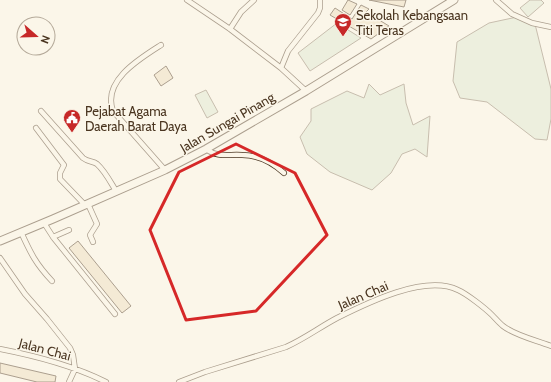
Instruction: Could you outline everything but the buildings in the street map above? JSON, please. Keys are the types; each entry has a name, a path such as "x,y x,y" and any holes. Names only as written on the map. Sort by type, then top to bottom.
{"main road":[{"name":"Jalan Sungai Pinang","path":"0,241 165,170 206,149 306,91 454,0"}],"street":[{"path":"187,0 230,29 281,68 306,91"},
{"path":"230,29 241,12 254,0"},
{"path":"281,68 288,51 318,13 320,8 320,0"},
{"path":"496,0 512,14 532,23 551,27"},
{"path":"161,45 148,53 125,72 115,84 110,97 114,111 165,170"},
{"path":"41,111 83,158 89,162 96,163 99,166 116,191"},
{"path":"36,128 64,165 60,173 60,179 86,205 98,224 90,235 93,242"},
{"path":"206,149 214,154 242,155 263,159 274,164 284,173"},
{"path":"44,223 53,238 115,314"},
{"path":"53,238 68,230"},
{"path":"21,232 39,267 52,281"},
{"path":"0,258 25,294 70,348 73,355 75,369 70,382"},
{"name":"Jalan Chai","path":"179,382 205,372 286,347 372,301 417,287 431,285 448,286 457,290 492,315 506,328 551,346"},
{"name":"Jalan Chai","path":"0,349 45,359 75,369 106,382"}],"highlighted area":[{"path":"236,144 295,173 327,235 256,311 186,320 150,230 179,172"}],"green space":[{"path":"530,0 541,0 544,3 528,17 520,8"},
{"path":"517,17 535,24 551,89 551,119 547,140 535,139 487,102 460,98 453,81 457,42 489,23"},
{"path":"337,23 361,38 310,71 298,53"},
{"path":"369,84 380,95 404,84 406,103 413,125 430,116 427,157 415,149 402,154 391,173 372,190 330,172 307,154 300,137 311,121 311,109 347,91 364,98"},
{"path":"206,90 218,112 207,118 195,95"}],"place":[{"name":"Sekolah Kebangsaan Titi Teras","path":"343,37"},
{"name":"Pejabat Agama Daerah Barat Daya","path":"72,133"}]}
